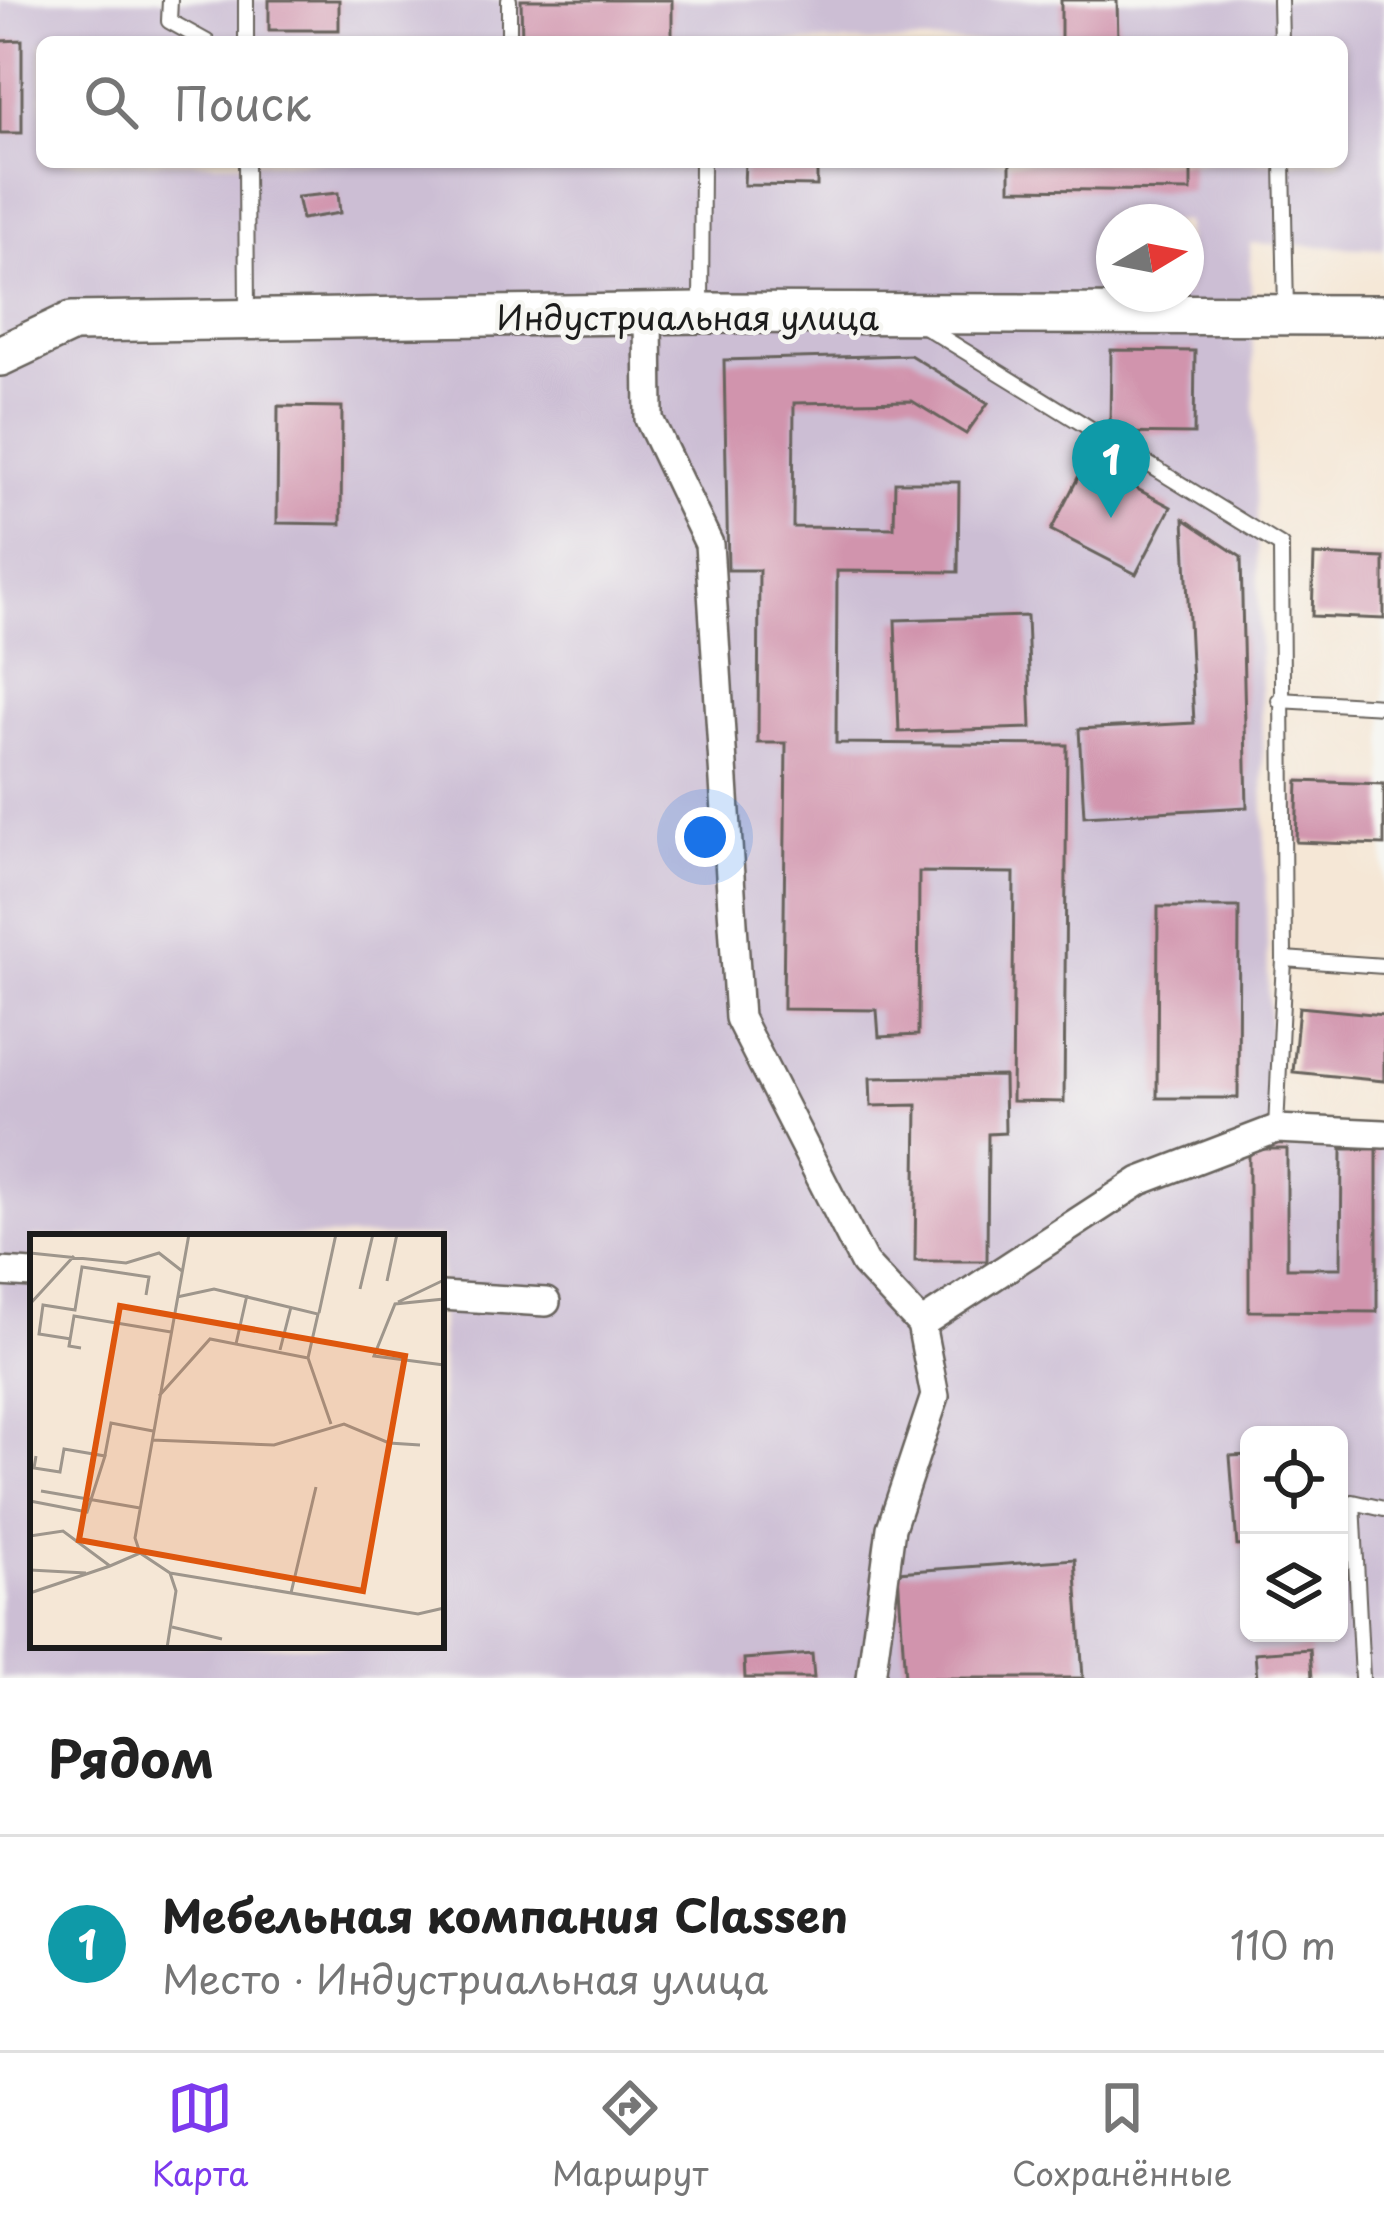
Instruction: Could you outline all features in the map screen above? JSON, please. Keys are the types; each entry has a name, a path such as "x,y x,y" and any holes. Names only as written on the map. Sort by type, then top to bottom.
{"street":[{"name":"Индустриальная улица","path":"0,356 72,322 701,313 1384,315"},
{"path":"648,314 650,419 709,544 739,1018 864,1263 921,1324 935,1396 892,1528 871,1678"},
{"path":"921,1324 1140,1181 1276,1129 1384,1134"},
{"path":"0,1272 30,1274"},
{"path":"444,1296 546,1302"}],"lane":[{"path":"170,0 169,21 196,36"},
{"path":"246,0 246,36"},
{"path":"509,0 509,36"},
{"path":"1280,0 1281,36"},
{"path":"246,168 247,319"},
{"path":"701,313 702,168"},
{"path":"1283,168 1286,315"},
{"path":"908,316 1281,546 1284,959 1276,1129"},
{"path":"1279,700 1384,706"},
{"path":"1284,959 1384,966"},
{"path":"1361,1678 1353,1502 1384,1509"}],"shaded area":[{"path":"0,0 1384,0 1384,249 1250,243 1272,1136 1384,1141 1384,1678 0,1678"}],"building":[{"path":"269,0 339,0 339,30 269,30"},
{"path":"521,0 672,0 672,36 522,36"},
{"path":"1061,0 1117,0 1118,36 1061,36"},
{"path":"22,40 22,133 0,133 0,41"},
{"path":"745,168 817,168 817,186 744,185"},
{"path":"1010,168 1191,168 1191,191 1010,189"},
{"path":"338,193 340,213 302,219 297,197"},
{"path":"1111,350 1195,351 1194,434 1110,433"},
{"path":"910,355 988,403 966,434 912,401 794,403 793,527 894,528 895,482 959,482 958,572 837,571 836,743 1067,745 1064,1102 1012,1101 1014,873 919,872 918,1035 879,1037 877,1010 783,1009 786,743 758,743 759,570 728,570 724,360"},
{"path":"278,406 342,407 341,524 277,523"},
{"path":"1086,462 1171,507 1136,574 1051,530"},
{"path":"1184,519 1241,557 1247,807 1084,816 1079,729 1194,723"},
{"path":"1314,555 1384,558 1384,619 1312,616"},
{"path":"1027,616 1031,728 899,732 895,620"},
{"path":"1298,781 1384,784 1384,845 1296,842"},
{"path":"1158,907 1239,907 1238,1098 1157,1098"},
{"path":"1299,1007 1384,1015 1384,1081 1293,1072"},
{"path":"1004,1076 1005,1133 988,1134 987,1261 915,1261 917,1105 871,1106 870,1078"},
{"path":"1249,1149 1287,1149 1287,1268 1341,1268 1342,1149 1377,1149 1377,1312 1249,1311"},
{"path":"1240,1455 1240,1546 1237,1546 1230,1456"},
{"path":"1075,1559 1083,1678 905,1678 898,1572"},
{"path":"1310,1649 1312,1678 1257,1678 1255,1653"},
{"path":"812,1654 814,1678 745,1678 744,1659"}],"place":[{"name":"Мебельная компания Сlassen","path":"1111,518"}]}
